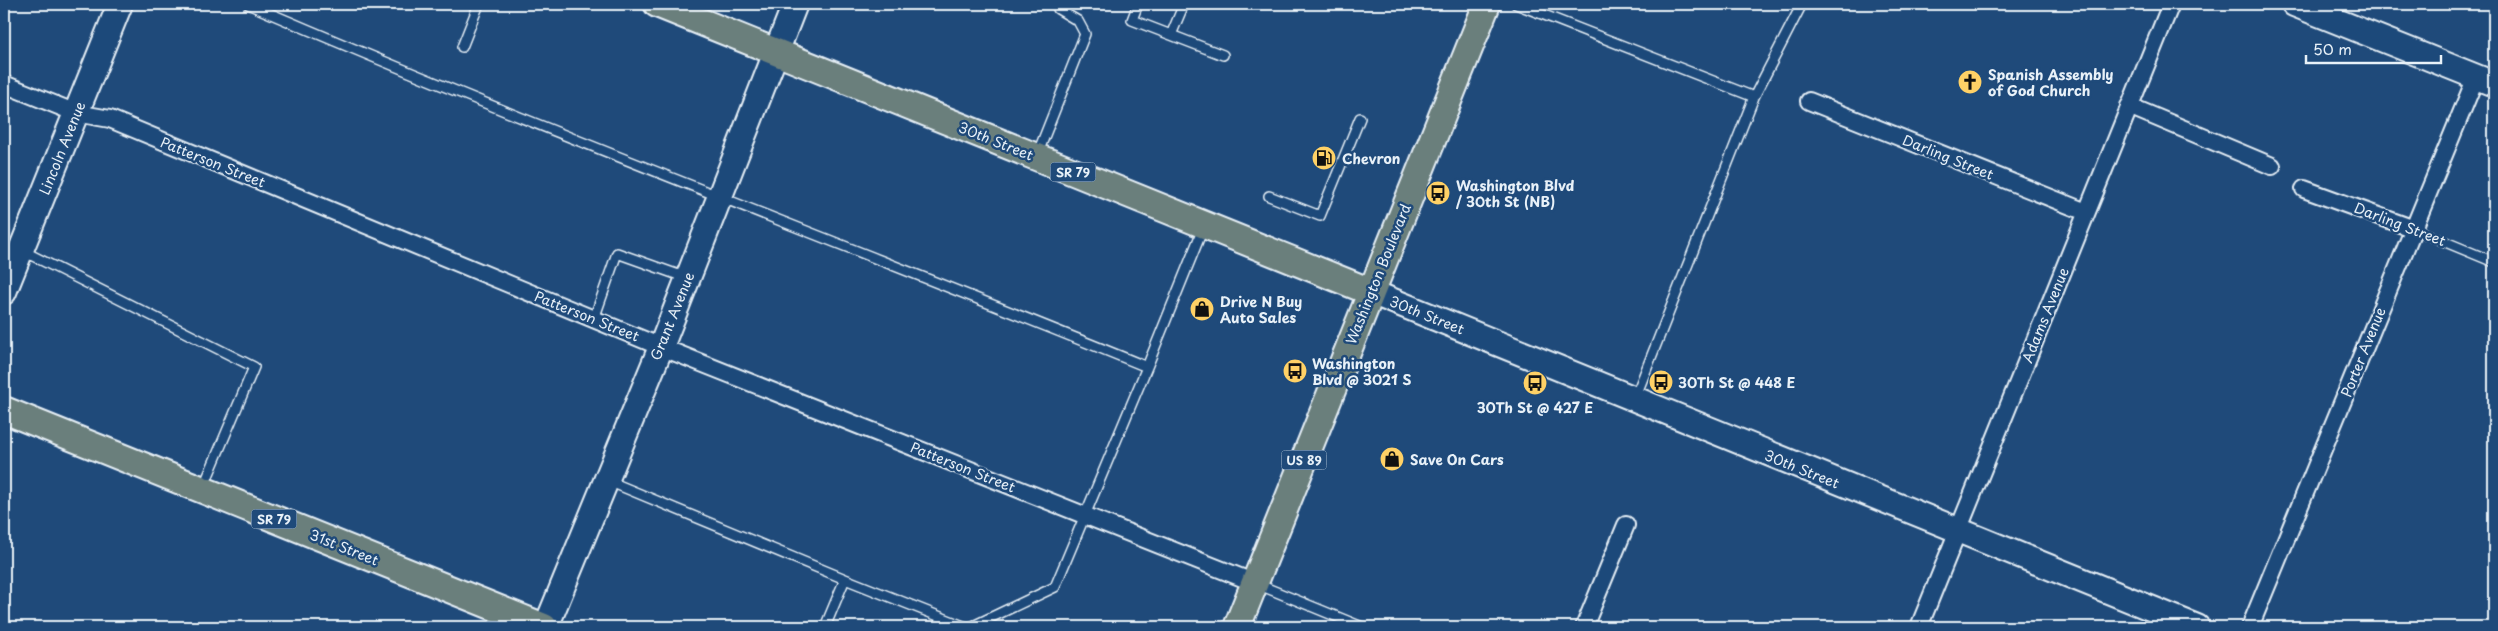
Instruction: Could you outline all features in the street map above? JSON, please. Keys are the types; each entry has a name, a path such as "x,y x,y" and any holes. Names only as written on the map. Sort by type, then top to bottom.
{"main road":[{"name":"30th Street","path":"657,4 1371,292"},
{"name":"Washington Boulevard","path":"1237,627 1487,4"},
{"name":"31st Street","path":"4,410 545,627"}],"street":[{"name":"Lincoln Avenue","path":"4,292 120,4"},
{"name":"Grant Avenue","path":"545,627 661,346 795,4"},
{"name":"Adams Avenue","path":"1919,627 2171,4"},
{"path":"2294,4 2485,81"},
{"name":"Porter Avenue","path":"2250,627 2414,229 2485,81"},
{"name":"Patterson Street","path":"4,84 76,113 110,120 594,319 1254,582"},
{"name":"Darling Street","path":"1809,102 2086,212"},
{"path":"2129,106 2272,166"},
{"name":"Darling Street","path":"2304,189 2414,229"},
{"name":"30th Street","path":"1371,292 1958,532 2197,627"},
{"path":"1584,627 1626,525"}],"lane":[{"path":"248,4 375,58 719,198 914,272 1147,367"},
{"path":"462,47 478,4"},
{"path":"1138,4 1132,20 1223,55"},
{"path":"1172,35 1184,4"},
{"path":"1516,4 1754,97"},
{"path":"1634,400 1754,97 1802,4"},
{"path":"1036,157 1085,34 1078,22 1058,9"},
{"path":"1269,196 1320,216 1360,118"},
{"path":"971,627 1055,587 1084,515 1098,489 1204,225"},
{"name":"Darling Street","path":"2414,229 2494,262"},
{"path":"21,250 254,367 203,490"},
{"path":"594,319 617,253 688,278"},
{"path":"606,480 966,627"},
{"path":"825,627 845,579"},
{"path":"1254,582 1362,627"}],"place":[{"name":"Spanish Assembly of God Church","path":"1970,82"},
{"name":"Chevron","path":"1324,158"},
{"name":"Washington Blvd / 30th St (NB)","path":"1438,193"},
{"name":"Drive N Buy Auto Sales","path":"1202,309"},
{"name":"Washington Blvd @ 3021 S","path":"1295,371"},
{"name":"30Th St @ 448 E","path":"1661,382"},
{"name":"30Th St @ 427 E","path":"1535,383"},
{"name":"Save On Cars","path":"1392,459"}]}
